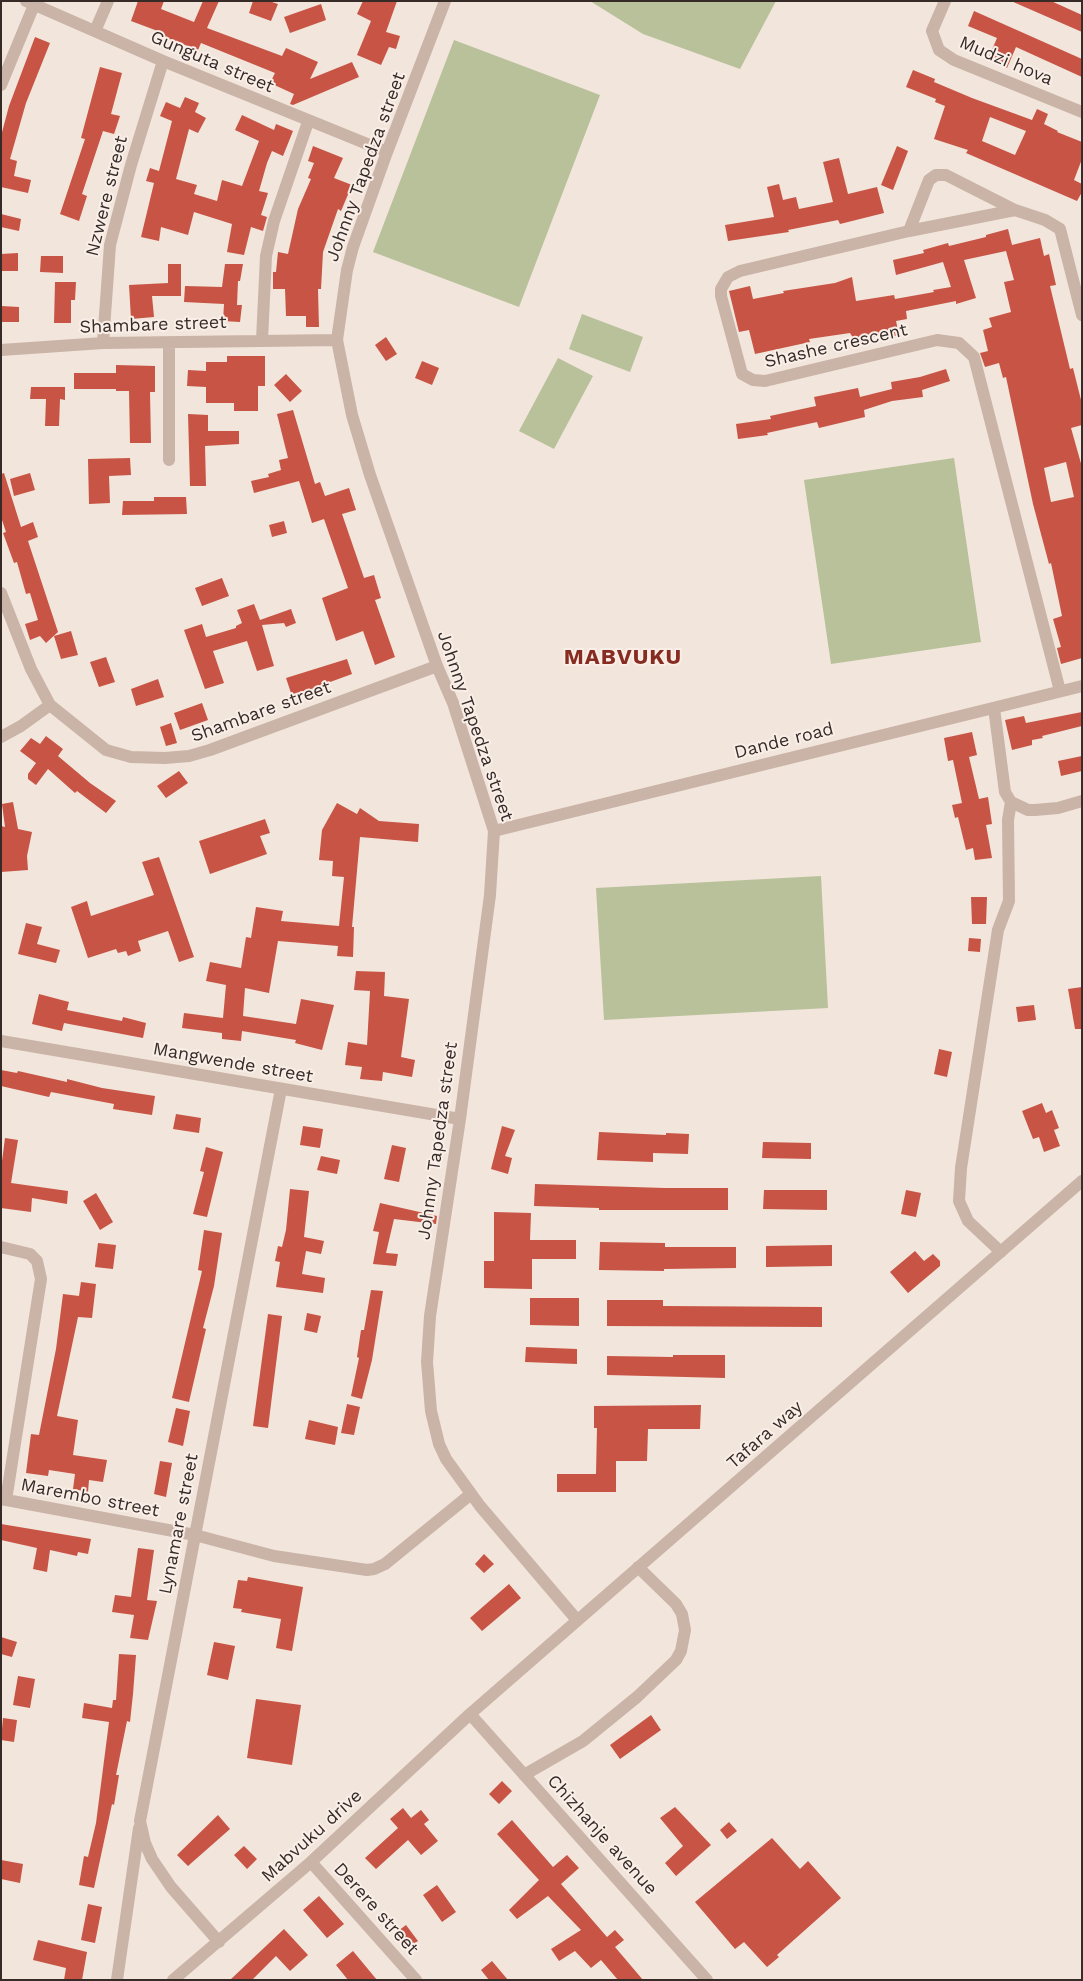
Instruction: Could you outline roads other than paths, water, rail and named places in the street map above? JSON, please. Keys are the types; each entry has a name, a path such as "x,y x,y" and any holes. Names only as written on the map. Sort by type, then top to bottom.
{"street":[{"path":"95,31 108,1"},
{"name":"Johnny Tapedza street","path":"445,1 387,152 346,270 337,340 352,415 368,467 437,666 452,703 494,830 490,894 460,1119 430,1316 427,1362 430,1411 439,1444 446,1459 471,1494 577,1620"},
{"name":"Mudzi hova","path":"945,1 932,31 939,50 954,60 1082,112"},
{"path":"1,84 30,3"},
{"name":"Gunguta street","path":"30,3 308,122 387,152"},
{"name":"Nzwere street","path":"103,343 110,245 131,164 163,61"},
{"path":"262,340 266,256 274,221 308,122"},
{"path":"909,231 930,180 936,175 946,175 1015,210"},
{"name":"Shashe crescent","path":"1060,691 974,356 970,351 954,341 937,340 765,381 753,380 742,374 721,296 723,284 728,278 740,271 909,231 1015,210 1046,220 1060,229 1082,315"},
{"name":"Shambare street","path":"1,350 103,343 337,340"},
{"path":"169,342 170,460"},
{"name":"Shambare street","path":"1,593 31,669 50,705 106,750 131,757 165,758 189,756 210,750 437,666"},
{"name":"Dande road","path":"494,830 1082,686"},
{"path":"1,737 21,726 50,705"},
{"path":"994,708 1005,792 1012,802 1023,808 1035,810 1058,808 1082,801"},
{"path":"1000,1252 968,1221 958,1201 961,1168 998,930 1009,901 1008,820 1012,802"},
{"name":"Mangwende street","path":"1,1041 460,1119"},
{"name":"Lynamare street","path":"219,1942 171,1887 152,1859 145,1842 140,1821 281,1089"},
{"name":"Tafara way","path":"470,1714 1082,1181"},
{"path":"1,1247 30,1254 37,1262 40,1279 4,1499"},
{"name":"Marembo street","path":"4,1499 195,1535 274,1556 356,1569 374,1570 385,1564 471,1494"},
{"path":"524,1775 583,1741 637,1698 676,1660 681,1651 685,1630 682,1614 676,1604 638,1567"},
{"name":"Chizhanje avenue","path":"470,1714 707,1980"},
{"name":"Mabvuku drive","path":"173,1980 311,1862 470,1714"},
{"path":"117,1980 140,1821"},
{"name":"Derere street","path":"311,1862 416,1980"}],"district":[{"name":"MABVUKU","path":"623,658"}]}
